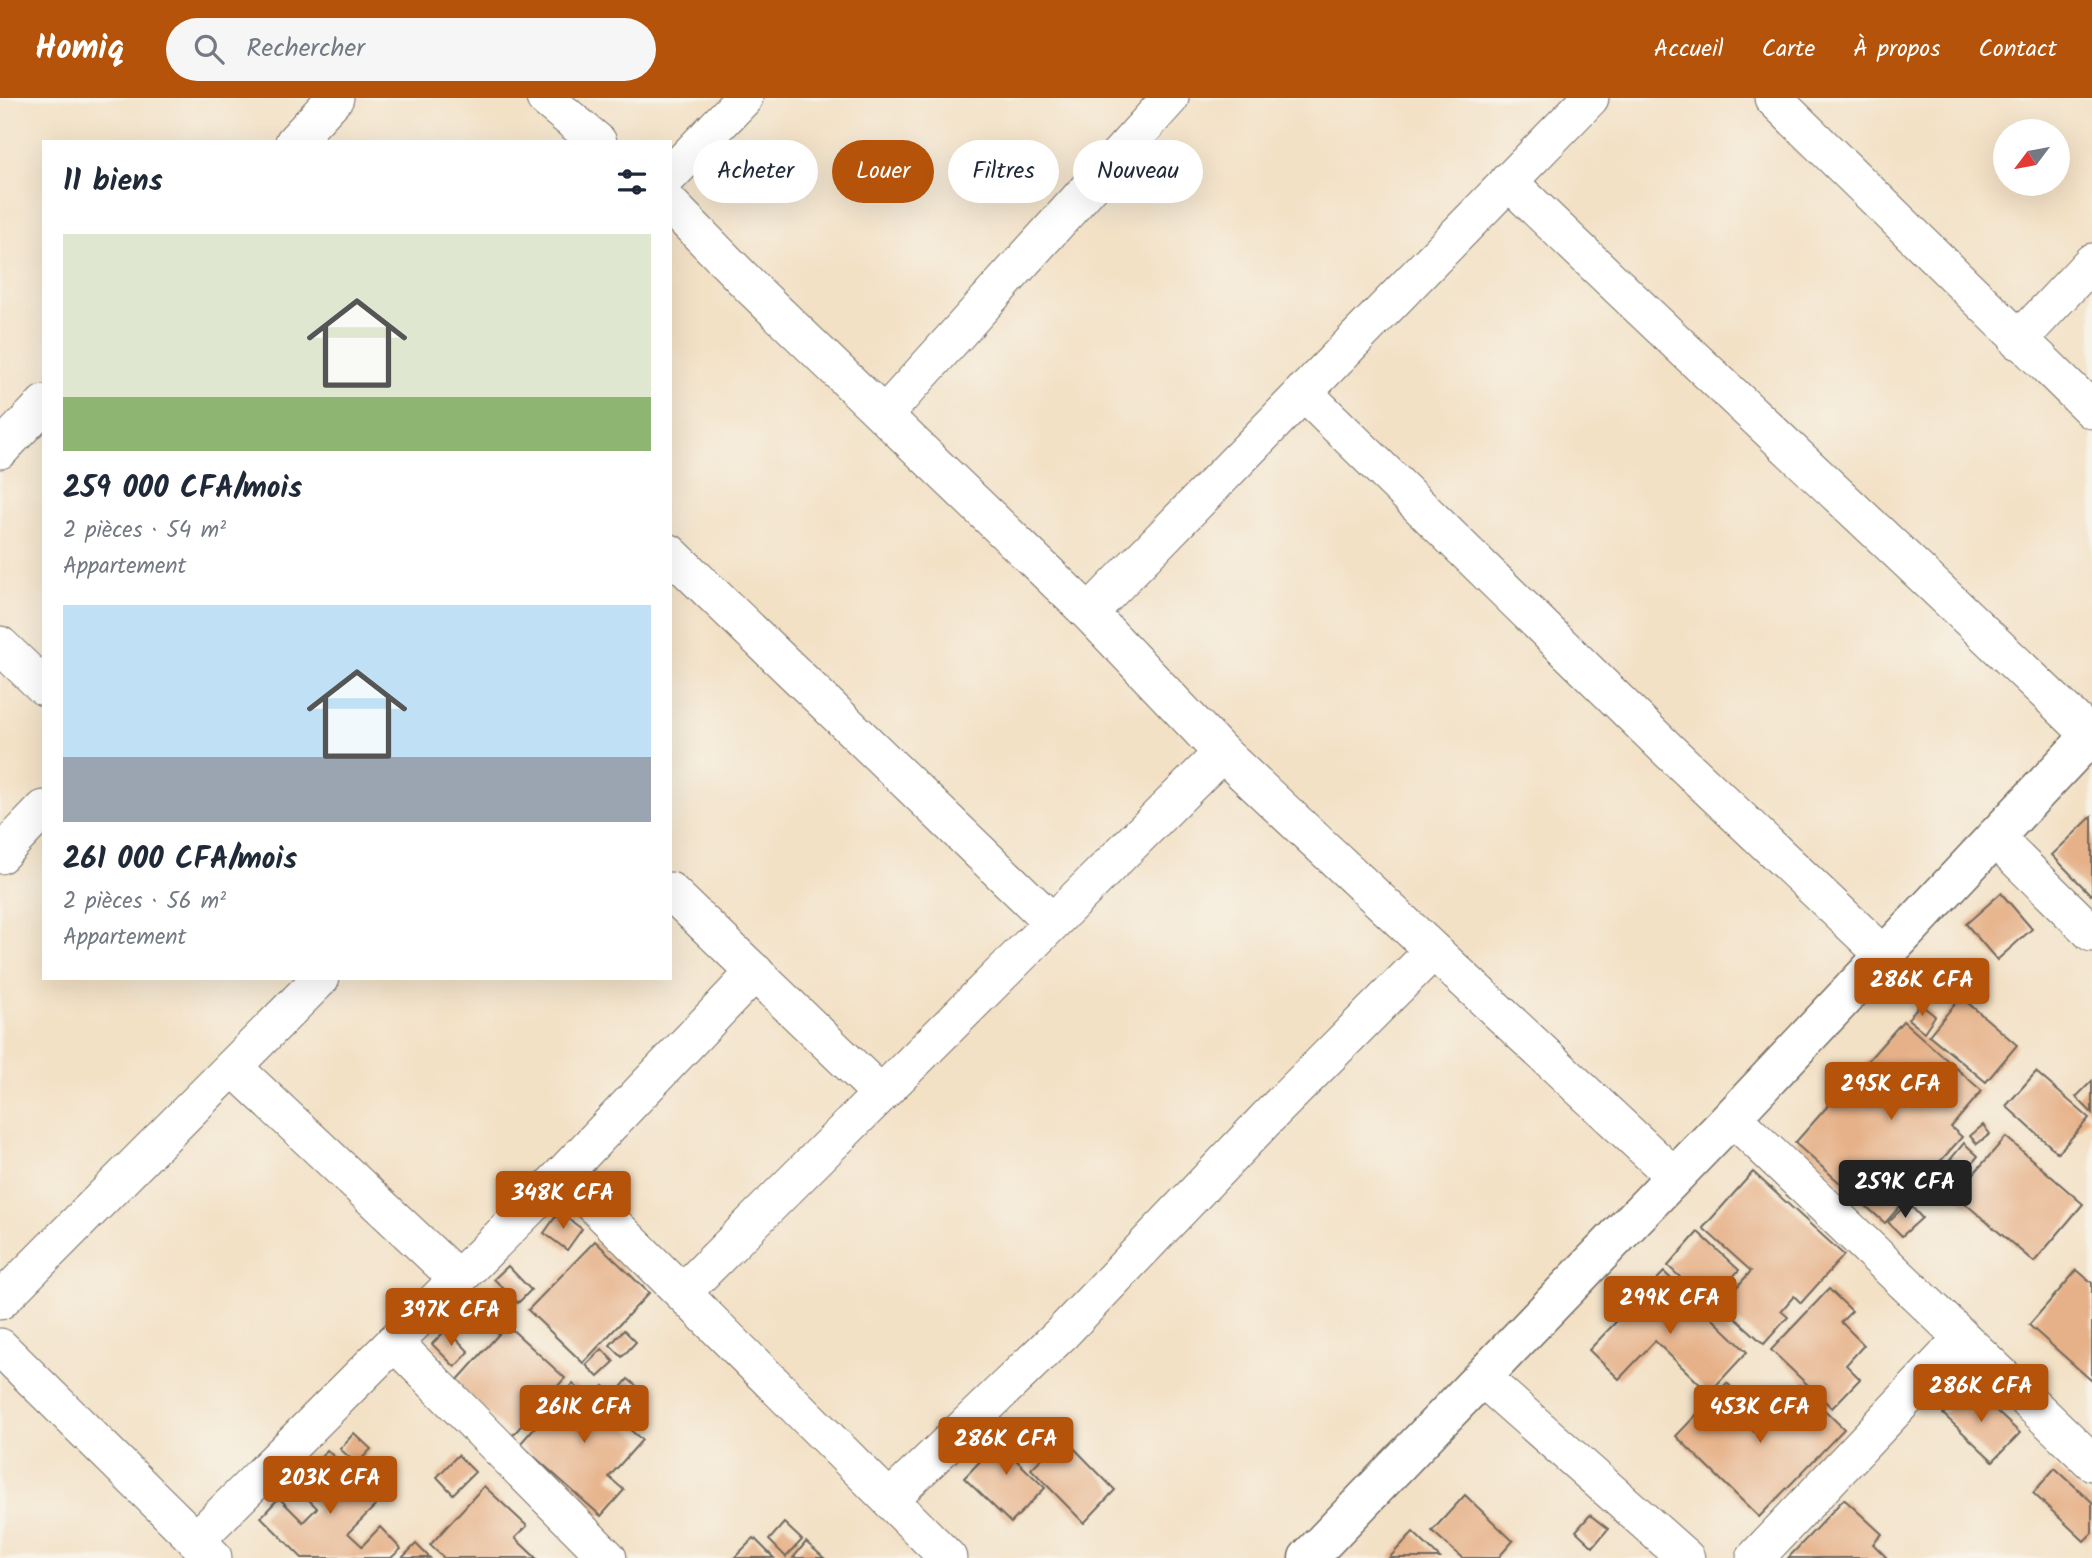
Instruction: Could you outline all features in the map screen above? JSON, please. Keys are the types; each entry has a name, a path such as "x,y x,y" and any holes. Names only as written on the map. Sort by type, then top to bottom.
{"street":[{"path":"296,140 335,98"},
{"path":"545,98 596,140"},
{"path":"672,173 744,98"},
{"path":"884,415 1170,98"},
{"path":"1089,613 1590,98"},
{"path":"1773,98 2018,341 2092,410"},
{"path":"1308,1558 1732,1117 2091,735 1508,181"},
{"path":"672,206 1089,613 1222,753 1674,1176"},
{"path":"2018,341 2092,262"},
{"path":"1303,392 1656,739 1883,954"},
{"path":"0,450 42,406"},
{"path":"672,555 1051,921"},
{"path":"0,645 42,685"},
{"path":"684,1291 1051,921 1222,753"},
{"path":"0,855 42,811"},
{"path":"1994,837 2092,933"},
{"path":"672,893 880,1093"},
{"path":"890,1499 1062,1333 1268,1117 1433,951"},
{"path":"0,1347 205,1549 394,1342 563,1174 755,972"},
{"path":"0,1301 319,980"},
{"path":"233,1067 457,1278"},
{"path":"1732,1117 2092,1462"},
{"path":"563,1174 684,1291 948,1558"},
{"path":"1755,1558 1962,1339"},
{"path":"394,1342 608,1558"},
{"path":"1481,1377 1686,1558"}],"building":[{"path":"2092,816 2092,894 2091,895 2052,855"},
{"path":"2001,893 2032,929 1997,960 1966,924"},
{"path":"1961,997 2017,1045 1986,1082 1929,1035"},
{"path":"1920,1004 1935,1016 1924,1032 1908,1019"},
{"path":"1903,1021 1982,1091 1951,1127 1962,1137 1885,1223 1795,1143"},
{"path":"2036,1072 2089,1118 2058,1153 2006,1106"},
{"path":"2092,1081 2092,1113 2076,1097"},
{"path":"1983,1125 1990,1134 1977,1144 1970,1136"},
{"path":"2006,1137 2083,1204 2034,1262 1955,1195"},
{"path":"1964,1143 1978,1156 1959,1179 1944,1167"},
{"path":"1753,1172 1844,1255 1801,1303 1794,1296 1781,1311 1788,1317 1764,1344 1721,1305 1751,1271 1703,1228"},
{"path":"1908,1203 1922,1218 1902,1236 1888,1222"},
{"path":"559,1212 582,1229 567,1250 544,1233"},
{"path":"1698,1232 1739,1270 1709,1304 1668,1266"},
{"path":"595,1241 649,1293 583,1363 528,1310"},
{"path":"508,1266 531,1290 518,1303 494,1279"},
{"path":"2077,1270 2092,1283 2092,1381 2029,1325"},
{"path":"1664,1272 1747,1352 1709,1393 1655,1341 1619,1379 1589,1350"},
{"path":"1829,1289 1852,1311 1841,1322 1864,1345 1846,1365 1860,1379 1832,1408 1771,1350"},
{"path":"507,1325 565,1378 512,1436 455,1383"},
{"path":"447,1329 469,1352 455,1367 432,1344"},
{"path":"624,1330 636,1342 622,1357 610,1345"},
{"path":"602,1349 614,1362 598,1377 586,1365"},
{"path":"628,1379 640,1389 629,1403 616,1393"},
{"path":"1727,1383 1737,1393 1726,1404 1754,1432 1799,1385 1844,1429 1759,1517 1676,1436"},
{"path":"573,1384 591,1400 604,1386 623,1403 613,1415 642,1440 609,1477 624,1490 601,1516 520,1444"},
{"path":"1969,1386 2020,1433 1993,1461 1943,1414"},
{"path":"1014,1426 1033,1444 1017,1461 1045,1488 1011,1523 964,1478"},
{"path":"354,1433 371,1449 357,1464 340,1449"},
{"path":"1063,1437 1115,1490 1084,1523 1031,1469"},
{"path":"327,1450 380,1501 348,1533 362,1546 380,1527 401,1549 391,1558 302,1558 261,1517 279,1498 303,1522 317,1508 293,1484"},
{"path":"458,1455 475,1472 453,1494 437,1477"},
{"path":"2055,1468 2092,1502 2092,1533 2084,1541 2033,1493"},
{"path":"484,1486 527,1526 515,1538 536,1558 444,1558 430,1545"},
{"path":"1465,1495 1513,1541 1498,1558 1462,1558 1432,1531"},
{"path":"1844,1499 1882,1534 1873,1544 1887,1558 1788,1558"},
{"path":"1590,1515 1608,1529 1593,1547 1576,1531"},
{"path":"784,1523 802,1540 786,1557 769,1540"},
{"path":"1413,1532 1440,1558 1389,1558"},
{"path":"754,1538 774,1558 734,1558"},
{"path":"806,1542 824,1558 793,1558"},
{"path":"416,1544 430,1558 402,1558"}]}
